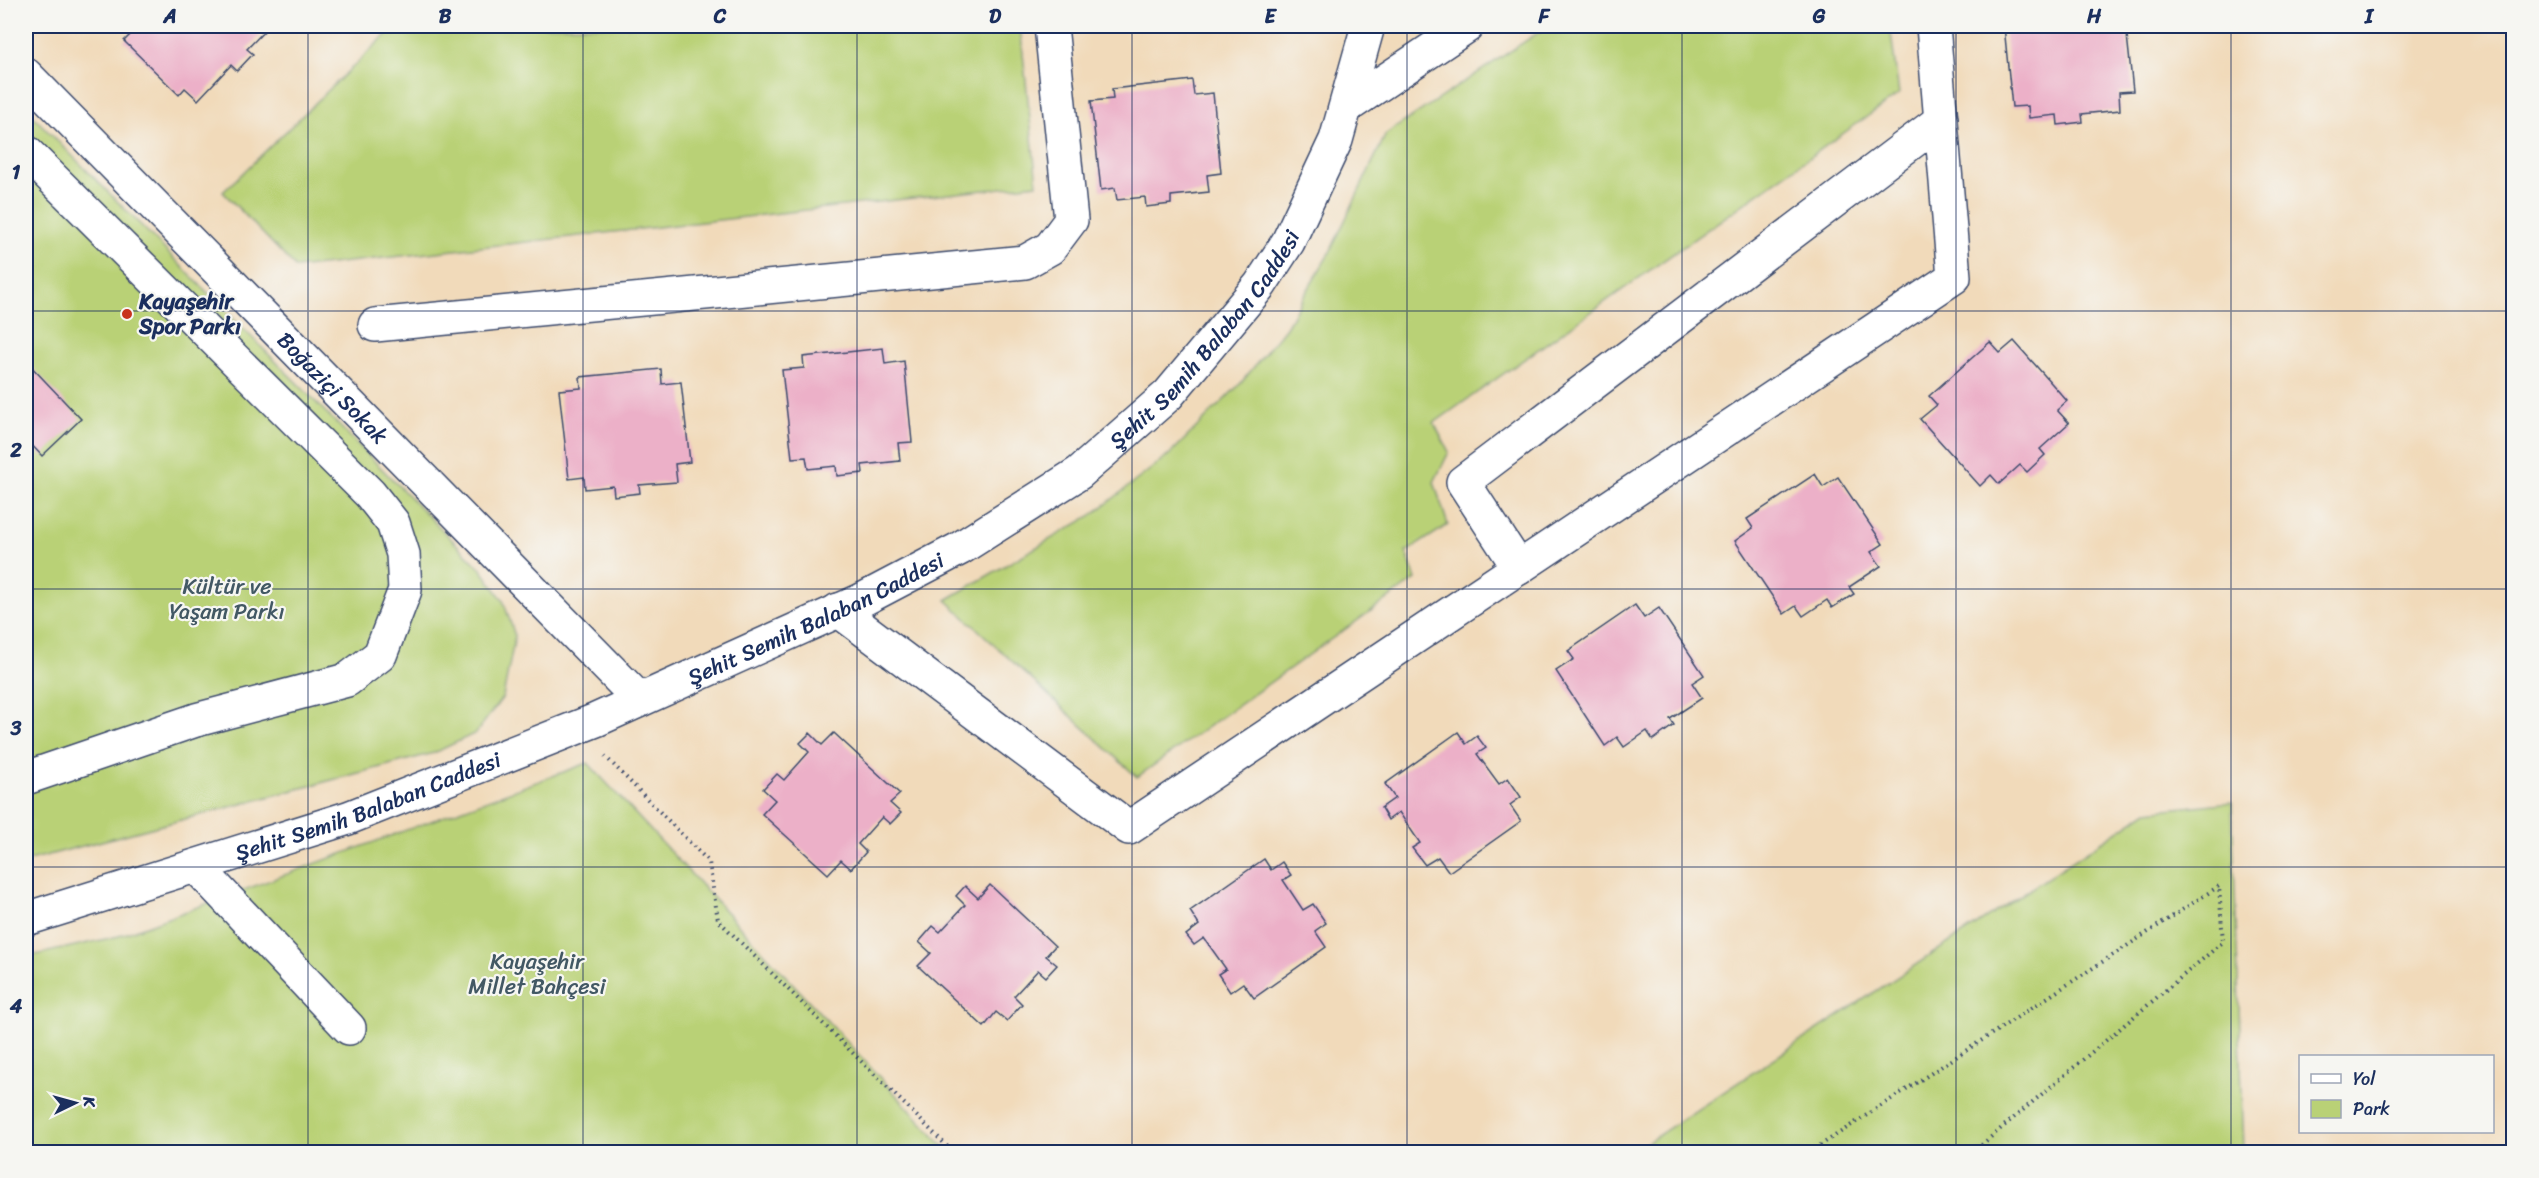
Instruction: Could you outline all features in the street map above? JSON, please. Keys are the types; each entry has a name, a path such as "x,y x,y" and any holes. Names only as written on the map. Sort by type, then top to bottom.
{"street":[{"path":"375,325 1025,262 1050,248 1071,220 1051,26"},
{"name":"Şehit Semih Balaban Caddesi","path":"26,919 348,818 577,727 838,610 959,549 1079,473 1168,395 1260,285 1288,242 1314,191 1336,140 1368,26"},
{"path":"1346,106 1467,26"},
{"path":"838,610 1129,828 1954,277 1933,26"},
{"name":"Boğaziçi Sokak","path":"27,80 640,700"},
{"path":"1519,568 1462,482 1941,120"},
{"path":"26,152 370,494 393,523 404,554 405,590 380,655 347,680 196,720 26,778"},
{"path":"196,866 349,1028"}],"path":[{"path":"577,727 709,862 718,920 952,1152"},
{"path":"1810,1152 2219,886 2223,942 1973,1152"},
{"path":"26,1149 29,1152"}],"green space":[{"path":"395,26 1020,26 1037,184 296,268 223,192"},
{"path":"1548,26 1890,26 1899,94 1434,423 1449,452 1434,482 1448,525 1406,552 1416,579 1137,777 946,600 1092,515 1170,454 1241,383 1286,327 1330,252 1386,134"},
{"name":"Kültür ve Yaşam Parkı","path":"26,109 481,569 503,600 515,636 503,697 476,733 434,753 26,861"},
{"name":"Kayaşehir Millet Bahçesi","path":"588,763 949,1152 26,1152 26,957 119,936"},
{"path":"2232,802 2244,1152 1633,1152 2148,811"}],"building":[{"path":"122,26 269,26 247,49 253,54 237,71 231,65 198,100 185,88 179,95 124,41 131,34"},
{"path":"2004,26 2126,26 2133,91 2119,92 2120,110 2082,114 2083,122 2058,125 2057,115 2029,118 2028,106 2012,107"},
{"path":"1192,80 1194,95 1213,93 1221,173 1207,175 1209,192 1171,196 1171,204 1146,207 1145,197 1117,200 1115,188 1101,190 1091,101 1113,99 1112,89"},
{"path":"2014,341 2067,401 2057,410 2069,423 2040,449 2045,455 2027,472 2020,465 1999,484 1991,475 1980,486 1920,419 1937,405 1929,396 1990,342 2000,353"},
{"path":"883,348 885,364 904,361 912,442 898,443 900,461 862,465 863,473 837,476 836,466 808,469 806,457 792,458 782,370 804,368 803,357"},
{"path":"26,361 81,419 42,456 26,439"},
{"path":"661,369 662,384 681,382 690,462 675,464 677,482 639,485 640,493 614,496 613,486 585,489 584,477 569,479 559,390 581,388 580,377"},
{"path":"1815,474 1823,487 1838,477 1883,544 1871,552 1881,566 1849,587 1854,594 1832,608 1827,600 1803,616 1796,606 1784,614 1735,541 1753,528 1747,519"},
{"path":"1635,605 1644,618 1659,608 1704,675 1692,683 1702,698 1670,719 1674,725 1653,740 1647,731 1624,747 1617,737 1605,746 1556,671 1574,659 1568,651"},
{"path":"1458,732 1466,744 1477,736 1486,748 1477,754 1499,784 1508,778 1521,797 1510,805 1521,821 1449,872 1438,857 1425,865 1412,848 1420,843 1399,812 1388,820 1381,808 1395,798 1385,784"},
{"path":"810,733 822,745 834,733 900,794 890,803 901,813 890,824 882,817 858,844 866,852 851,869 841,860 828,874 762,814 775,800 763,789 777,774 784,780 809,752 800,743"},
{"path":"1264,859 1271,870 1282,862 1291,875 1283,880 1303,910 1313,904 1326,923 1315,931 1326,947 1254,998 1243,983 1230,992 1218,974 1226,969 1204,938 1194,945 1186,935 1199,925 1190,911"},
{"path":"990,885 1055,946 1046,956 1057,965 1046,977 1038,970 1014,996 1022,1004 1007,1021 996,1012 984,1027 918,966 931,953 919,942 933,926 940,932 965,905 956,896 965,886 978,898"}],"place":[{"name":"Kayaşehir Spor Parkı","path":"127,314"}]}
